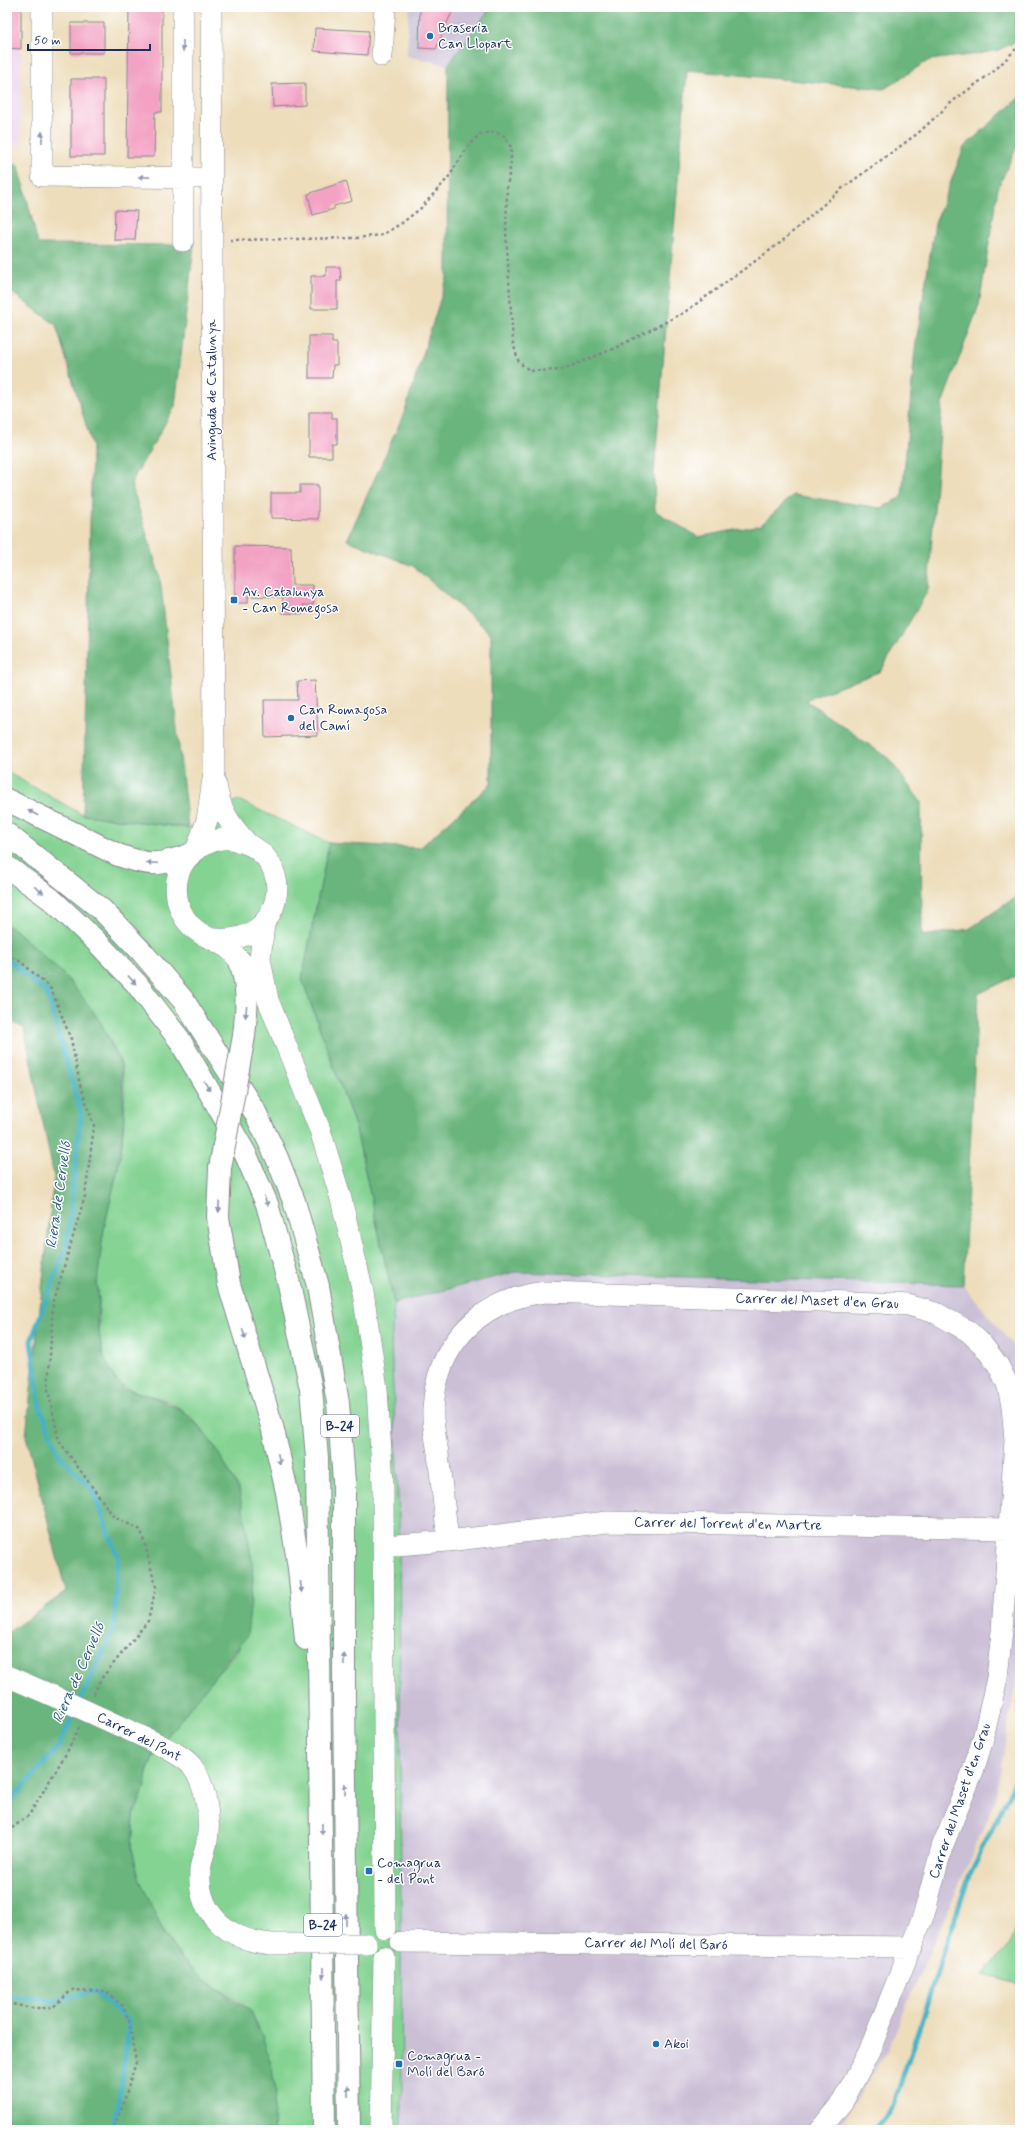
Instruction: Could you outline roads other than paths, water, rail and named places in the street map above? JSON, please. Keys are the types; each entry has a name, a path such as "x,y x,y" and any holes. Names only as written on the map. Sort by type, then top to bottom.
{"highway":[{"path":"7,800 118,855 134,861 152,865 168,862 194,851"},
{"name":"B-24","path":"7,834 102,910 142,952 183,1000 255,1112 271,1145 294,1201 318,1286 330,1349 338,1403 344,1481 344,1696 349,2130"},
{"name":"B-24","path":"7,867 50,899 95,940 136,983 179,1039 246,1155 267,1204 290,1284 311,1389 317,1458 321,1720 324,2130"},
{"path":"240,961 247,984 247,1006 244,1036 220,1168 218,1217 229,1284 272,1426 287,1492 299,1568 308,1655 321,1720"}],"street":[{"path":"42,7 42,176 211,178"},
{"path":"183,7 183,241"},
{"name":"Avinguda de Catalunya","path":"194,851 207,820 214,772 211,7"},
{"path":"382,56 385,7"},
{"name":"Avinguda de Catalunya","path":"214,772 223,812 234,829 248,844"},
{"path":"215,939 228,940 241,938 254,932 264,924 272,910 276,895 276,880 270,865 261,852 248,844 234,840 220,839 194,851 177,877 176,893 180,908 188,922 200,933 215,939 229,950 257,981 268,1000 320,1130 341,1199 361,1285 377,1390 383,1484 384,1546 383,1816 377,1943 381,2130"},
{"path":"264,924 260,959 268,1000"},
{"name":"Carrer del Maset d'en Grau","path":"448,1541 433,1412 436,1383 449,1350 474,1321 508,1300 528,1294 546,1292 908,1305 936,1313 968,1332 982,1344 998,1364 1006,1384 1012,1406 1015,1440 1002,1631 997,1678 990,1713 973,1771 942,1847 924,1914 912,1947 857,2077 843,2101 820,2130"},
{"name":"Carrer del Torrent d'en Martre","path":"448,1541 607,1522 1010,1529"},
{"path":"384,1546 448,1541"},
{"name":"Carrer del Pont","path":"7,1676 150,1740 190,1764 201,1783 205,1801 207,1829 200,1871 201,1885 209,1910 216,1921 236,1936 246,1940 272,1944 377,1943"},
{"name":"Carrer del Molí del Baró","path":"377,1943 390,1957 396,1954 401,1942 912,1947"}],"waterway":[{"name":"Riera de Cervelló","path":"7,959 47,993 81,1113 67,1244 31,1341 40,1406 59,1455 92,1489 118,1557 114,1629 79,1703"},
{"name":"Riera de Cervelló","path":"7,1805 58,1747 76,1710"},
{"path":"874,2130 893,2106 969,1876 1015,1782 1020,1778"},
{"name":"Riera de Cervelló","path":"7,1995 52,2001 95,1991 129,2021 121,2088 112,2130"}],"place":[{"name":"Braseria Can Llopart","path":"430,36"},
{"name":"Av. Catalunya - Can Romegosa","path":"234,600"},
{"name":"Can Romagosa del Camí","path":"291,718"},
{"name":"Comagrua - del Pont","path":"369,1871"},
{"name":"Akoi","path":"656,2044"},
{"name":"Comagrua - Molí del Baró","path":"399,2064"}]}
